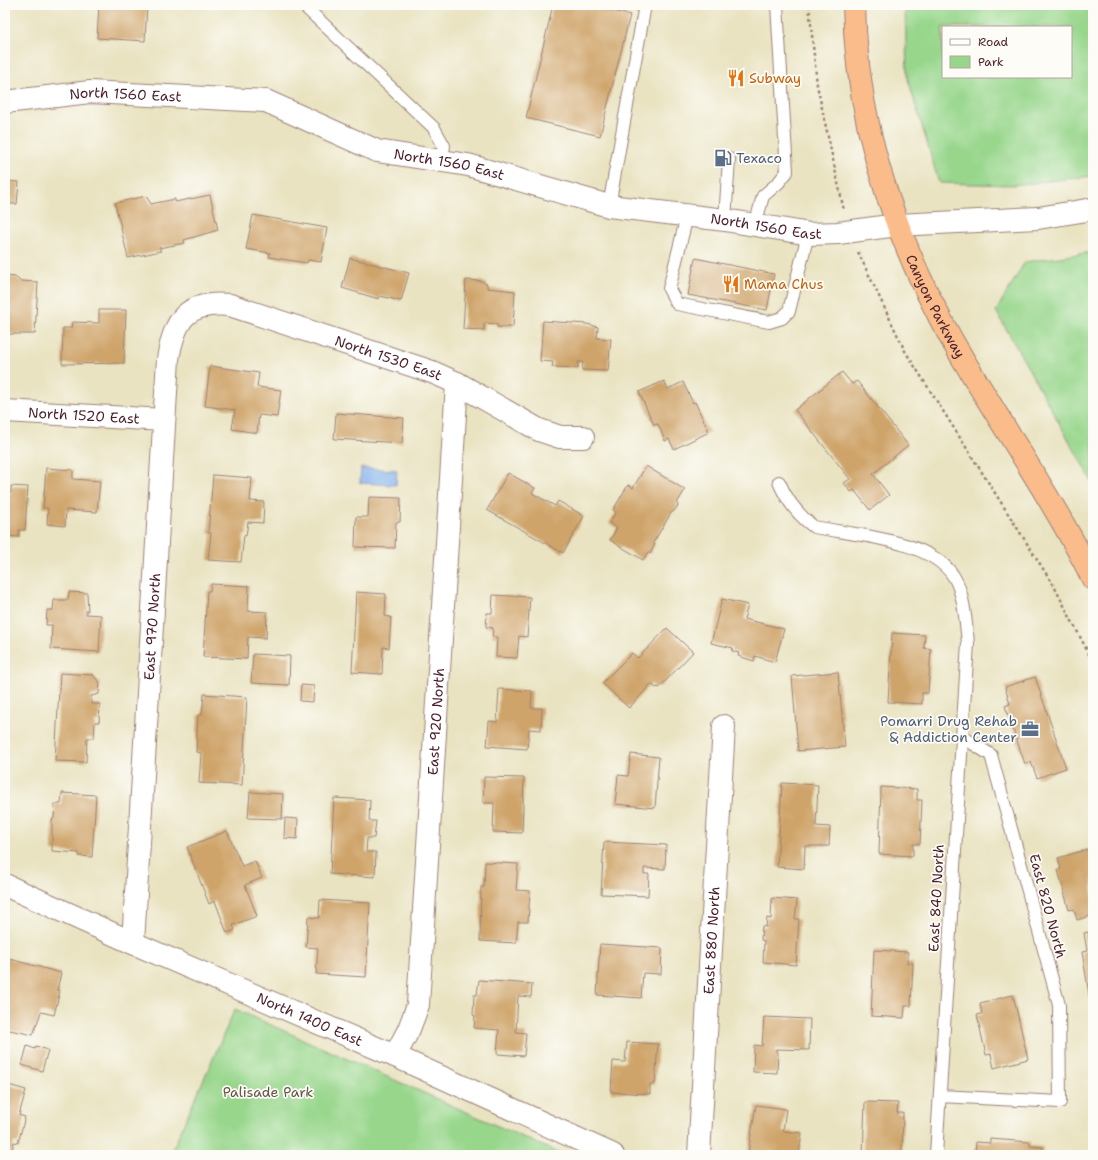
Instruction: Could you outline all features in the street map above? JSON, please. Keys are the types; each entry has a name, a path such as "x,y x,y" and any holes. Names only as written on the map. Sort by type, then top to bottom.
{"highway":[{"name":"Canyon Parkway","path":"854,5 856,50 862,92 881,173 897,225 927,290 953,341 1093,579"}],"street":[{"name":"North 1560 East","path":"5,102 90,92 266,101 378,151 468,165 609,206 725,220 808,234 838,233 897,225 1038,218 1093,208"},
{"name":"North 1530 East","path":"187,314 206,305 230,305 432,372 457,383 539,430 560,437 583,437"},
{"name":"East 970 North","path":"133,943 168,359 172,335 178,324 187,314"},
{"name":"East 920 North","path":"395,1056 409,1030 418,1006 457,383"},
{"name":"North 1520 East","path":"5,411 164,420"},
{"name":"East 880 North","path":"699,1155 724,726"},
{"name":"North 1400 East","path":"5,885 133,943 395,1056 613,1155"}],"lane":[{"path":"303,5 434,128 444,146 441,161"},
{"path":"609,206 645,5"},
{"path":"755,225 763,196 778,183 787,172 776,5"},
{"path":"725,220 729,159"},
{"path":"687,216 669,289 677,304 769,322 782,318 789,311 808,234"},
{"name":"East 840 North","path":"779,482 787,500 802,518 814,527 903,544 928,554 942,564 955,578 964,608 968,643 936,1155"},
{"name":"East 820 North","path":"940,1096 1060,1102 1059,1005 991,756 961,736"}],"path":[{"path":"809,5 817,85 838,184"},
{"path":"866,270 905,350 1054,586 1093,662"},
{"path":"314,1155 328,1155"}],"green space":[{"path":"905,5 1093,5 1093,176 1013,185 939,183 907,76"},
{"path":"1093,252 1093,483 996,311 1025,262"},
{"name":"Palisade Park","path":"235,1009 563,1155 170,1155"}],"water":[{"path":"361,468 397,470 396,485 360,483"}],"building":[{"path":"99,5 147,5 145,41 97,38"},
{"path":"553,5 588,5 630,15 600,136 526,118"},
{"path":"5,158 7,158 6,177 5,177"},
{"path":"5,181 19,182 17,204 5,204"},
{"path":"210,195 218,230 184,240 185,243 159,248 161,251 128,258 115,203 146,196 151,204 175,199 175,202"},
{"path":"253,215 327,228 321,262 308,260 307,263 269,257 270,253 246,249"},
{"path":"350,258 409,273 401,301 380,296 379,299 342,288"},
{"name":"Mama Chus","path":"695,258 774,274 767,310 688,295"},
{"path":"8,276 15,277 20,281 38,282 35,334 5,334 5,278"},
{"path":"466,280 481,281 487,284 487,288 515,291 513,327 497,327 497,324 484,323 484,330 463,329"},
{"path":"99,310 126,310 124,363 62,364 63,328 71,328 72,322 99,323"},
{"path":"543,321 587,324 598,327 597,338 611,339 608,371 582,370 583,362 578,362 578,368 552,367 553,362 540,361"},
{"path":"210,366 259,373 257,387 281,390 277,417 259,415 257,433 232,429 235,410 205,406"},
{"path":"842,372 852,384 857,381 908,445 873,474 889,495 870,510 854,490 851,492 844,483 850,479 795,410"},
{"path":"664,381 668,389 683,382 693,403 695,402 709,432 674,449 669,439 665,441 658,424 654,425 639,392"},
{"path":"336,413 404,418 402,443 334,439"},
{"path":"646,466 685,490 677,503 678,506 671,513 653,543 655,544 650,554 648,552 643,560 610,540 617,528 609,523 616,512 613,510 628,485 633,488"},
{"path":"46,468 73,470 73,479 100,481 97,512 66,510 65,526 47,524 48,508 43,508"},
{"path":"508,473 535,488 532,493 555,506 558,501 584,516 563,553 487,510"},
{"path":"213,475 252,478 250,501 264,502 263,523 248,522 246,536 244,535 241,562 208,560 211,533 208,533"},
{"path":"11,486 28,487 25,530 19,530 19,537 5,536 5,493 11,493"},
{"path":"369,497 401,498 400,522 396,522 395,548 355,547 356,517 368,517"},
{"path":"211,584 249,586 248,611 267,612 266,638 248,637 247,659 203,657 207,591 210,591"},
{"path":"69,592 87,593 88,611 86,610 86,614 101,615 99,652 51,649 52,625 46,625 47,610 53,610 54,600 68,600"},
{"path":"356,592 386,594 385,616 391,617 389,648 383,647 382,674 352,672"},
{"path":"493,595 530,597 527,637 519,636 517,658 496,657 497,637 492,637 493,628 486,627 487,613 492,613"},
{"path":"722,599 748,605 744,619 784,629 775,662 755,656 754,661 738,656 739,653 732,651 733,648 711,643"},
{"path":"667,628 693,652 659,688 656,688 651,684 629,708 602,683 632,653 638,658"},
{"path":"892,633 925,635 924,648 931,649 928,693 922,693 922,704 888,702"},
{"path":"253,654 290,656 289,685 251,683"},
{"path":"838,672 845,747 798,751 792,676"},
{"path":"60,673 93,675 100,683 99,694 91,696 91,704 100,704 99,722 95,722 94,738 87,738 86,762 55,761"},
{"path":"1035,677 1066,768 1037,778 1031,762 1025,764 1005,706 1010,704 1005,687"},
{"path":"301,685 314,686 313,702 300,701"},
{"path":"499,689 532,691 531,708 542,708 541,730 529,729 527,749 487,746 489,721 497,722"},
{"path":"204,694 247,697 242,785 199,783 201,753 196,752 198,715 202,715"},
{"path":"631,754 659,757 655,808 615,804 618,775 628,776"},
{"path":"484,777 524,778 522,833 493,832 494,803 483,803"},
{"path":"782,783 818,785 816,826 830,827 829,846 805,846 804,869 777,867"},
{"path":"881,787 917,789 917,800 922,800 920,844 913,844 913,856 879,854"},
{"path":"250,792 283,794 282,819 248,818"},
{"path":"62,793 96,795 92,857 79,856 79,853 52,851 52,820 54,818 55,804 61,804"},
{"path":"334,798 370,800 369,821 376,821 374,838 367,838 366,852 376,852 375,877 330,874"},
{"path":"285,818 298,819 297,839 284,838"},
{"path":"227,831 242,866 255,861 262,878 245,885 257,916 233,925 235,930 227,933 215,901 209,904 187,847"},
{"path":"604,842 666,845 665,869 644,868 644,874 649,874 648,896 601,894"},
{"path":"1092,848 1093,915 1077,920 1074,909 1069,910 1058,870 1061,869 1058,858"},
{"path":"485,862 518,864 516,890 530,891 528,922 518,922 516,943 480,941 481,887 484,887"},
{"path":"772,898 797,900 795,919 799,919 796,965 763,962 764,941 761,940 762,926 766,927 767,918 771,919"},
{"path":"320,900 370,903 366,977 316,974 318,948 306,947 308,917 319,918"},
{"path":"1093,931 1092,1012 1082,952 1087,951 1084,933"},
{"path":"600,944 662,948 661,974 643,973 641,998 597,995"},
{"path":"874,950 908,952 907,963 913,963 911,1006 905,1006 904,1018 871,1016"},
{"path":"6,958 61,973 57,990 60,991 54,1015 41,1012 33,1035 5,1029"},
{"path":"479,980 532,984 531,997 518,996 516,1032 526,1033 524,1056 497,1054 499,1030 474,1028 474,995 477,995"},
{"path":"1013,995 1028,1059 994,1068 991,1054 986,1055 977,1015 982,1014 980,1003"},
{"path":"764,1017 810,1019 809,1050 776,1049 776,1052 778,1052 777,1073 753,1072 754,1045 762,1046"},
{"path":"627,1042 658,1044 655,1084 650,1084 650,1094 611,1092 613,1061 625,1062"},
{"path":"27,1046 35,1049 36,1046 48,1050 42,1071 22,1065"},
{"path":"5,1084 26,1090 19,1115 25,1117 18,1143 14,1142 11,1155 5,1155"},
{"path":"865,1102 898,1103 897,1113 903,1113 902,1155 863,1155"},
{"path":"756,1105 786,1109 783,1131 802,1133 799,1155 748,1153"},
{"path":"990,1139 1030,1142 1030,1146 1043,1147 1042,1155 975,1155 976,1142 990,1143"}],"place":[{"name":"Subway","path":"736,78"},
{"name":"Texaco","path":"723,158"},
{"name":"Mama Chus","path":"731,284"},
{"name":"Pomarri Drug Rehab & Addiction Center","path":"1030,729"}]}
